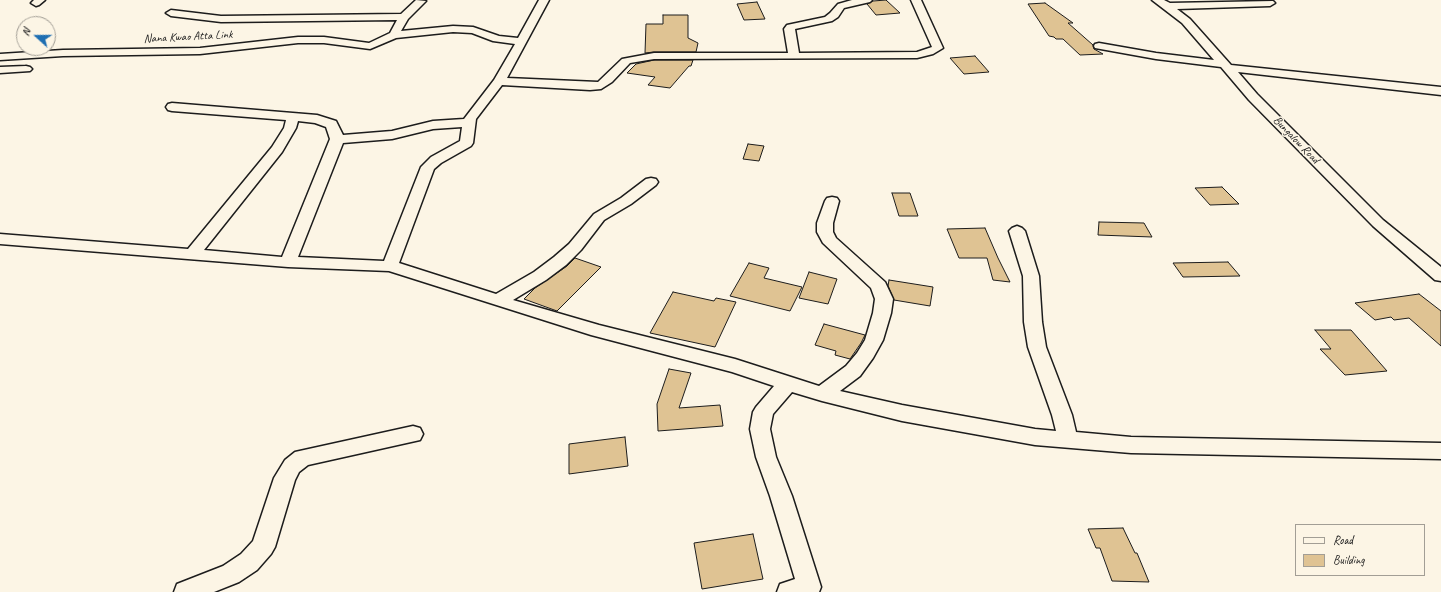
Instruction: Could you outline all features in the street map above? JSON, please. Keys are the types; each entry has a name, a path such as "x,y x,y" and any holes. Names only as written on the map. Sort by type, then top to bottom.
{"street":[{"path":"390,266 428,167 436,160 466,143 469,123 473,114 499,81 544,0"},
{"path":"794,56 789,29 791,27 828,19 846,4 867,0"},
{"path":"499,81 590,86 601,84 608,80 626,61 637,58 674,56 917,55 938,48 916,0"},
{"name":"Bungalow Road","path":"1157,0 1168,6 1186,22 1225,66 1309,155 1378,223 1441,276"},
{"path":"394,35 404,17 421,1"},
{"path":"1168,6 1270,3"},
{"path":"171,12 220,19 404,17"},
{"path":"394,35 453,29 472,30 497,39 522,42"},
{"name":"Nana Kwao Atta Link","path":"0,57 200,51 298,40 324,40 370,46 378,44 394,35"},
{"path":"1099,46 1225,66 1441,91"},
{"path":"0,70 26,69"},
{"path":"172,107 293,117 326,121 332,124 337,139 288,262"},
{"path":"193,254 277,149 290,128 293,117"},
{"path":"337,139 392,136 433,125 469,123"},
{"path":"498,301 534,280 560,261 575,246 598,217 631,198 651,182"},
{"path":"822,394 852,371 864,358 874,340 882,314 884,299 879,286 866,272 829,240 825,232 825,223 832,201"},
{"path":"1017,231 1031,276 1033,322 1037,347 1062,415 1068,440"},
{"path":"0,239 288,262 390,266 597,331 735,366 822,394 925,418 1035,437 1131,445 1441,451"},
{"path":"788,383 763,412 760,429 766,457 780,496 803,590"},
{"path":"186,592 231,574 249,562 263,547 285,478 292,466 302,458 413,434"}],"building":[{"path":"886,0 900,13 876,15 867,4 873,1"},
{"path":"757,2 765,19 744,20 737,4"},
{"path":"1045,3 1073,23 1068,23 1093,45 1094,49 1103,54 1080,55 1063,39 1056,39 1049,36 1028,4"},
{"path":"663,15 688,15 688,38 698,43 696,52 645,53 646,24 663,24"},
{"path":"975,56 989,72 964,74 950,58"},
{"path":"654,60 693,60 691,66 689,66 670,88 648,85 655,77 627,73 636,64"},
{"path":"748,144 764,146 759,161 743,159"},
{"path":"1222,187 1239,204 1210,205 1195,188"},
{"path":"892,193 910,193 918,216 899,216"},
{"path":"1099,222 1144,223 1152,237 1098,235"},
{"path":"985,228 1010,282 993,280 987,258 959,258 947,229"},
{"path":"575,258 601,267 557,311 524,299 535,288 567,266"},
{"path":"1228,262 1240,276 1183,277 1173,263"},
{"path":"749,263 769,268 764,278 802,287 790,311 730,296"},
{"path":"809,272 837,279 828,304 799,298"},
{"path":"889,280 933,287 930,306 894,300 888,286"},
{"path":"673,292 714,301 716,298 736,302 715,347 650,333"},
{"path":"1419,294 1441,311 1441,346 1409,318 1394,320 1391,317 1375,320 1355,303"},
{"path":"824,324 865,335 850,359 835,355 836,351 815,345"},
{"path":"1315,330 1351,330 1387,371 1345,375 1320,349 1331,349"},
{"path":"669,369 691,373 679,408 720,405 723,426 658,431 657,404"},
{"path":"625,437 628,466 569,474 569,444"},
{"path":"1123,528 1135,553 1137,553 1149,582 1112,581 1100,548 1096,548 1088,529"},
{"path":"753,534 763,579 702,589 694,543"}]}
